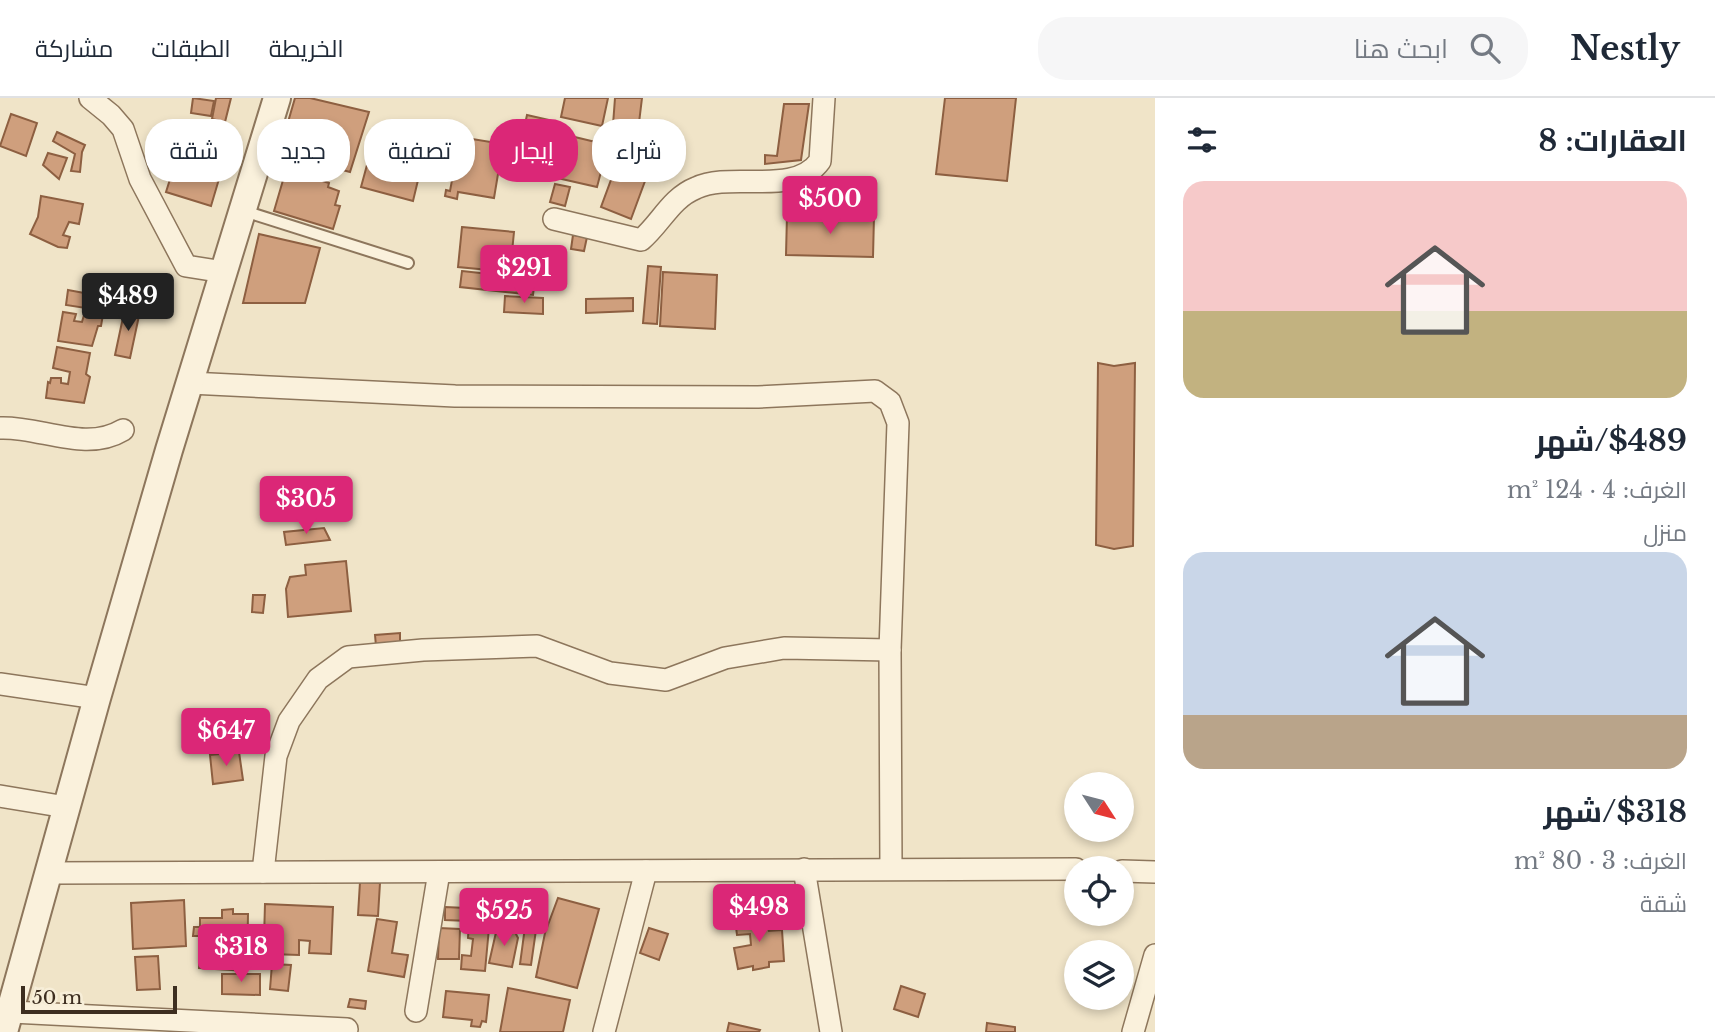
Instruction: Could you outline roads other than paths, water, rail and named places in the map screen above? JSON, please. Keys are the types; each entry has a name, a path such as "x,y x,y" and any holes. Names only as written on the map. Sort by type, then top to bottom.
{"street":[{"path":"90,98 123,129 140,179 186,266 224,272"},
{"path":"277,98 97,698 8,1022 347,1029"},
{"path":"554,219 641,240 653,230 678,197 705,184 805,176 820,161 824,98"},
{"path":"190,383 468,396 758,397 875,391 890,402 898,423 890,650 891,869"},
{"path":"0,428 84,439 103,439 123,430"},
{"path":"263,872 276,756 289,721 318,679 348,657 423,650 537,646 610,673 666,680 725,659 784,648 890,650"},
{"path":"0,684 97,698"},
{"path":"0,796 66,807"},
{"path":"804,869 831,1032"},
{"path":"50,873 1064,869"},
{"path":"604,1032 646,871"},
{"path":"1134,871 1155,872"},
{"path":"416,1011 439,872"},
{"path":"1133,1032 1155,955"}],"lane":[{"path":"243,210 408,263"}]}
